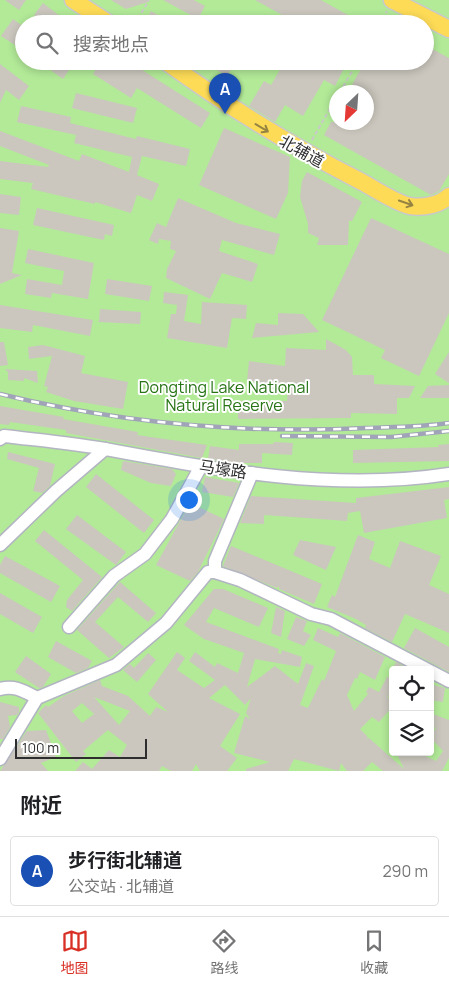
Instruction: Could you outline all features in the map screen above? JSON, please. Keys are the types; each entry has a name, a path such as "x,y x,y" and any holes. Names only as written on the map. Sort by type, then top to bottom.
{"main road":[{"path":"73,0 96,15"},
{"path":"392,0 421,15"},
{"path":"416,0 449,18"},
{"path":"434,21 449,29"},
{"name":"北辅道","path":"177,70 252,122 304,153 409,206 429,206 445,200 449,196"}],"street":[{"name":"马壕路","path":"1,437 105,449 252,473 330,480 408,481 449,474"},
{"path":"0,545 56,491 105,449"},
{"path":"69,626 114,576 145,554 172,519 201,466"},
{"path":"215,572 215,561 252,473"},
{"path":"0,759 38,698 116,665 166,623 208,572 215,572 240,580 311,614 331,619 421,666"},
{"path":"434,673 449,681"},
{"path":"0,689 10,686 19,688 38,698"}],"path":[{"path":"140,15 149,0"},
{"path":"344,85 353,70"},
{"path":"304,153 329,110"}],"green space":[{"name":"Dongting Lake National Natural Reserve","path":"0,0 449,0 449,771 0,771"}],"building":[{"path":"5,0 26,0 19,10"},
{"path":"111,0 148,0 148,2 126,9"},
{"path":"163,0 194,0 205,6 200,15 191,15"},
{"path":"255,0 321,0 348,15 282,15"},
{"path":"43,3 58,15 34,15"},
{"path":"151,11 158,15 149,15"},
{"path":"13,19 15,20 15,45 1,36"},
{"path":"434,50 449,58 449,174 439,191 431,195 324,135 329,126 329,130 374,130 374,85 352,85 360,70 434,70"},
{"path":"0,64 29,86 19,100 6,90 0,103"},
{"path":"50,70 69,70 63,79"},
{"path":"95,70 142,70 210,113 201,128 137,88 131,98 93,74"},
{"path":"217,70 231,70 227,76"},
{"path":"280,70 343,70 336,85 324,80 303,116 285,105 275,122 249,106 264,81 271,85"},
{"path":"76,93 137,108 133,123 72,108"},
{"path":"21,106 71,117 70,123 136,139 137,136 190,149 186,166 142,156 137,175 159,184 152,201 137,195 131,213 95,202 95,204 31,189 33,183 0,179 0,161 48,167 49,165 0,146 0,131 79,161 82,154 129,172 132,157 74,143 76,135 17,122"},
{"path":"224,128 290,157 288,193 276,219 199,185"},
{"path":"307,172 362,202 352,221 349,221 348,245 317,245 319,238 308,233 308,224 300,197 302,181"},
{"path":"0,194 21,197 19,215 0,213"},
{"path":"178,198 236,223 280,234 274,255 222,240 219,251 258,264 252,282 222,273 210,299 166,278 167,269 176,251 170,249 171,241 159,239 158,244 149,240 157,223 166,227"},
{"path":"37,208 114,225 112,236 105,234 104,240 33,225"},
{"path":"371,218 449,254 449,313 419,376 381,358 385,350 322,320"},
{"path":"0,228 19,231 12,273 22,275 0,284"},
{"path":"28,249 94,263 88,299 52,293 51,298 25,294 27,279 62,285 64,271 25,263"},
{"path":"107,279 152,286 149,301 105,294"},
{"path":"164,292 188,295 184,321 201,324 202,302 247,305 246,319 232,318 227,348 167,338 171,314 176,314 177,305 163,303"},
{"path":"0,305 93,320 90,336 33,325 32,332 0,328"},
{"path":"100,309 141,312 140,324 99,322"},
{"path":"278,313 303,314 319,332 252,338 256,323 278,325"},
{"path":"326,339 346,350 352,357 353,375 374,375 374,384 415,386 409,398 397,398 397,414 351,413 351,418 238,419 238,401 287,401 288,387 247,381 249,361 285,366 286,348 326,350"},
{"path":"0,342 4,342 8,365 0,366"},
{"path":"43,345 85,356 81,373 128,382 123,409 74,401 46,392 48,387 44,386 52,356 29,359 28,347"},
{"path":"449,352 449,383 435,374"},
{"path":"5,369 37,371 38,383 24,378 24,381 8,380 8,372"},
{"path":"449,385 449,398 420,398 428,386"},
{"path":"0,406 138,432 137,435 207,445 202,458 66,433 66,430 10,422 9,425 0,424"},
{"path":"274,442 293,443 292,455 262,453 262,463 236,463 208,459 210,446 239,450 239,444 273,444"},
{"path":"449,444 449,461 353,463 353,450 439,447 438,445"},
{"path":"8,452 55,464 50,486 42,493 33,491 39,468 7,459"},
{"path":"123,461 172,469 176,474 171,486 151,483 121,470"},
{"path":"96,474 154,520 144,533 86,487"},
{"path":"205,477 239,483 233,497 202,492"},
{"path":"449,487 449,499 444,500 447,518 364,533 360,511 348,513 347,521 264,515 264,524 240,523 251,496 356,503 356,498"},
{"path":"190,503 224,519 198,572 190,581 156,565"},
{"path":"77,515 126,552 116,565 66,529"},
{"path":"44,530 102,577 72,611 66,607 67,600 83,580 35,541"},
{"path":"358,535 375,542 369,559 390,568 400,541 441,556 429,585 449,594 449,633 405,614 392,642 365,628 366,625 356,619 327,607 332,595 335,597"},
{"path":"300,540 336,547 326,570 293,555"},
{"path":"231,546 322,584 314,604 279,589 279,586 277,588 223,566"},
{"path":"5,556 60,586 51,602 0,573 0,565"},
{"path":"120,582 156,613 148,622 118,597 95,622 124,647 109,658 77,630"},
{"path":"214,589 223,589 268,608 259,627 214,608 206,622 279,649 278,653 281,654 282,650 302,657 300,667 255,659 247,687 275,666 298,684 306,663 314,666 300,705 308,708 322,679 324,681 336,651 313,640 318,628 338,637 340,633 385,657 375,680 360,672 347,695 354,711 368,694 366,692 369,687 379,692 387,677 389,677 389,711 379,722 372,717 360,729 368,737 366,739 369,738 404,769 398,756 425,756 436,761 443,751 434,741 434,731 436,728 434,727 434,714 449,720 449,758 442,771 383,771 372,762 363,771 347,771 341,763 339,771 294,759 288,771 246,771 246,769 270,762 234,753 245,716 250,719 246,713 251,698 245,705 225,685 209,698 240,714 220,746 237,758 227,771 200,771 196,764 192,771 171,771 162,766 159,771 75,771 83,762 92,769 109,750 120,757 127,745 108,730 83,751 86,754 76,762 38,713 46,705 48,707 64,696 100,680 102,686 128,696 150,716 156,707 168,712 148,694 177,652 185,658 177,670 204,688 215,680 189,661 195,652 215,667 217,663 238,673 244,653 204,639 184,625","holes":["94,697 130,711 119,725","82,703 94,714 82,723 72,711"]},
{"path":"0,593 42,617 33,633 0,614"},
{"path":"276,607 285,611 281,637 271,633"},
{"path":"296,617 307,621 303,631 311,635 304,646 287,639"},
{"path":"415,628 449,647 449,672 404,648"},
{"path":"56,641 92,661 88,668 76,673 48,657"},
{"path":"148,653 156,660 137,682 123,670 130,664 134,668"},
{"path":"26,656 51,674 43,687 39,688 15,672"},
{"path":"396,662 403,666 394,666"},
{"path":"434,685 445,688 443,702 434,701"},
{"path":"0,702 19,707 17,715 8,716 10,727 3,739 0,739"},
{"path":"46,730 56,757 41,763 48,771 0,771 27,731"}],"railway":[{"path":"0,394 45,404 136,419 228,428 320,429 408,427 449,423"},
{"path":"282,436 391,437 449,431"}],"place":[{"name":"步行街北辅道","path":"225,114"}]}
